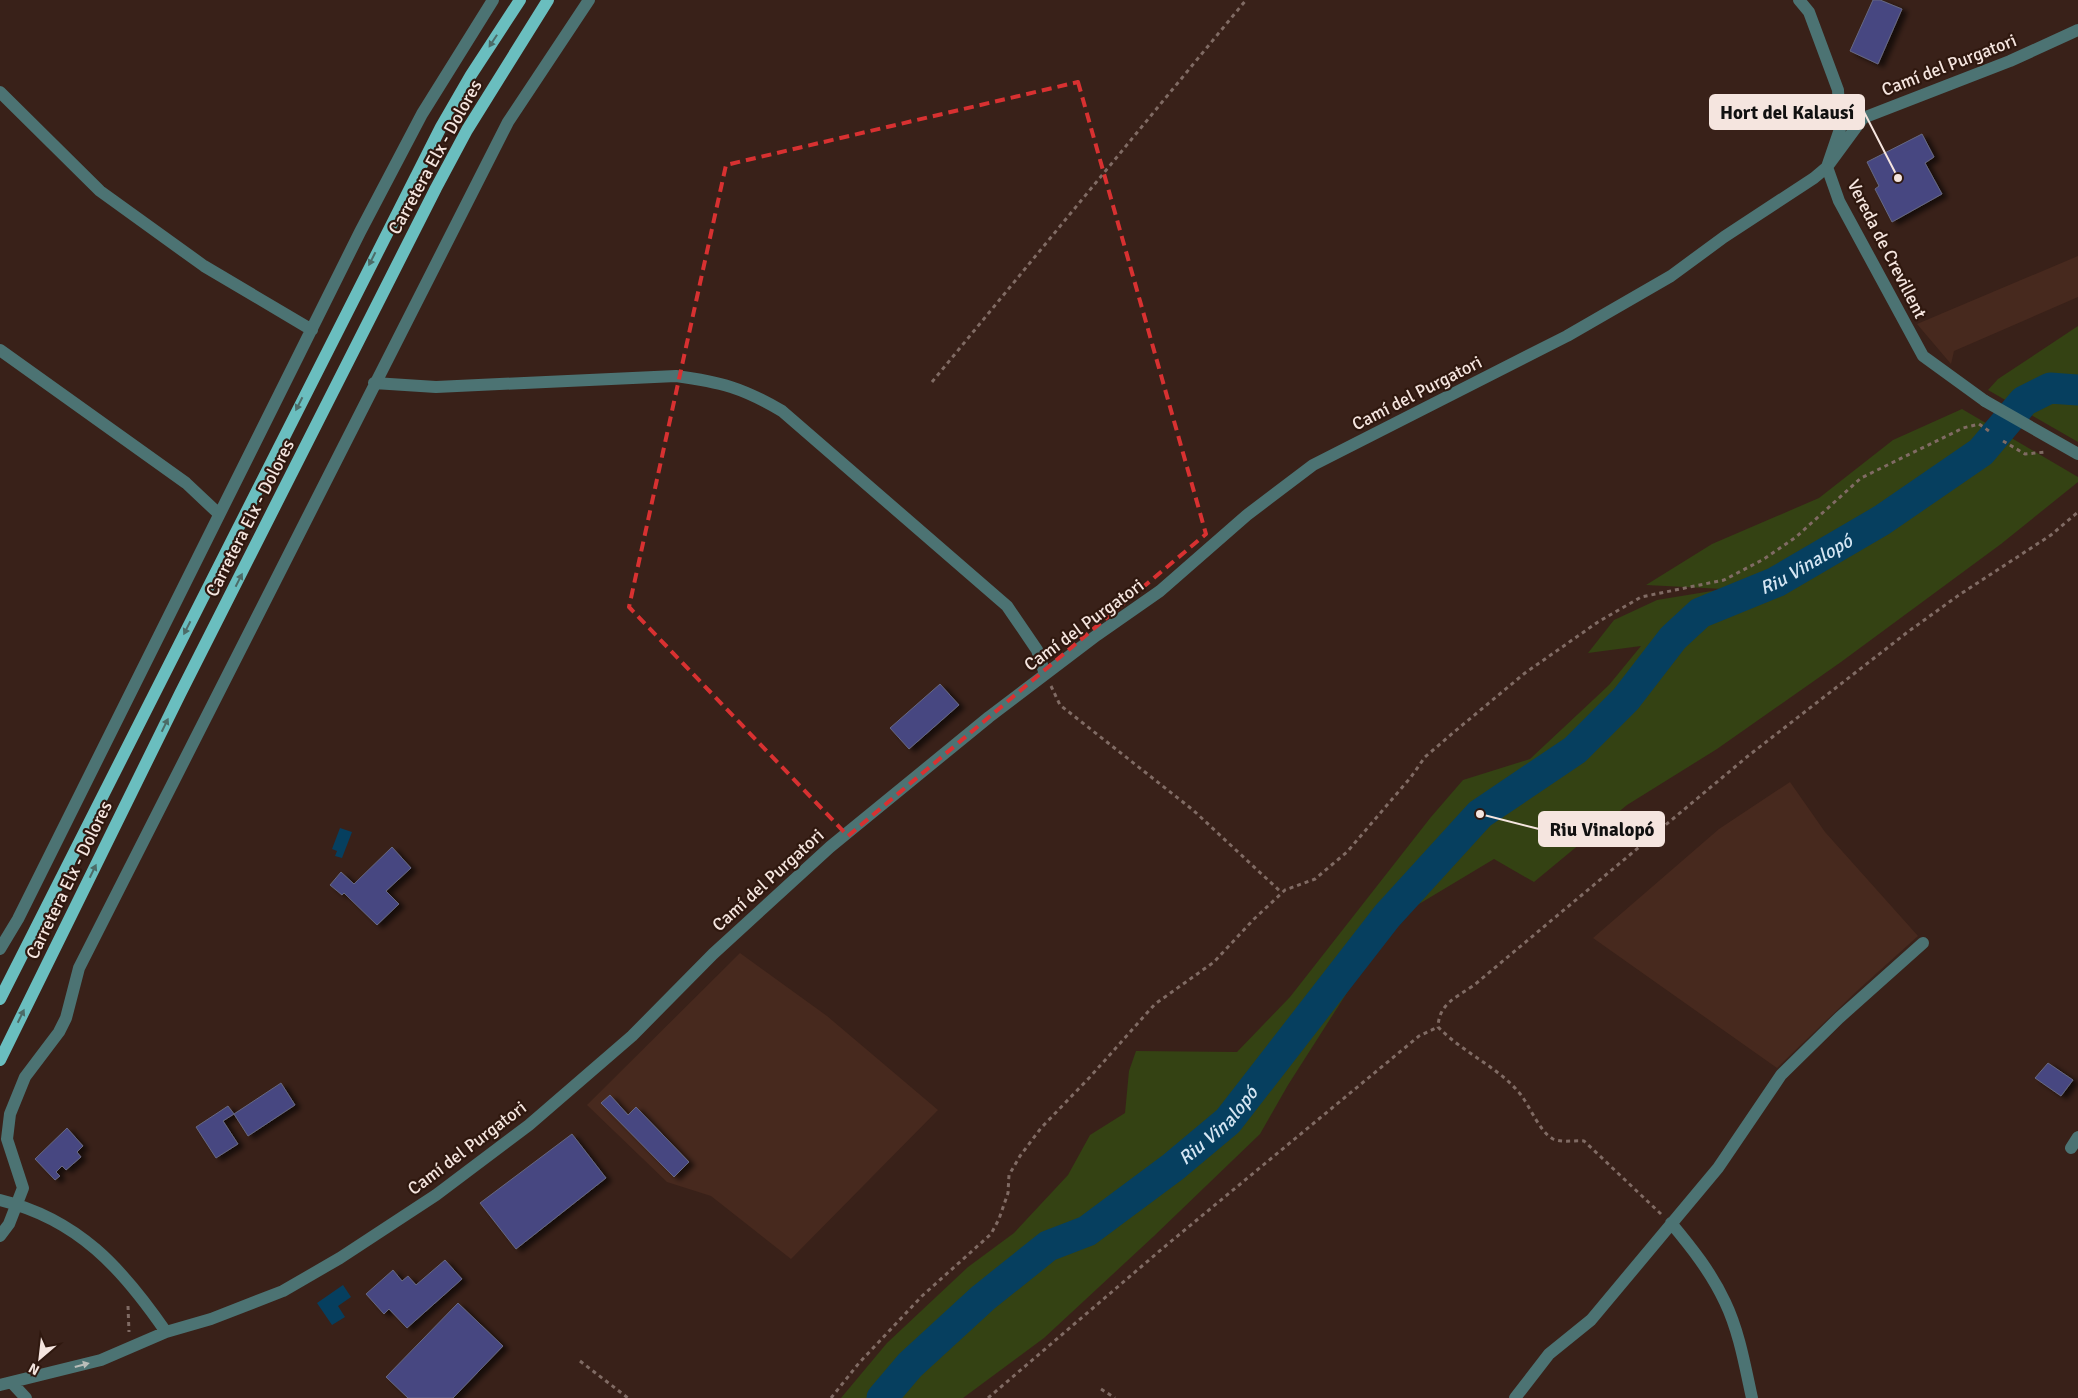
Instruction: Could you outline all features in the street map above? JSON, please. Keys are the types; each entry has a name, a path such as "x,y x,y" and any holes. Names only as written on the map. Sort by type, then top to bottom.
{"main road":[{"name":"Carretera Elx - Dolores","path":"0,999 432,143 471,75 520,0"},
{"name":"Carretera Elx - Dolores","path":"0,1060 180,694 436,188 466,130 548,0"}],"street":[{"path":"0,949 18,919 219,514 422,114 493,0"},
{"path":"0,1236 9,1224 23,1188 7,1139 10,1114 19,1088 32,1066 59,1032 69,1010 79,968 508,122 589,0"},
{"name":"Vereda de Crevillent","path":"1799,0 1808,12 1838,90 1840,128 1827,167 1839,202 1922,356 1985,401 2078,454"},
{"name":"Camí del Purgatori","path":"6,1384 101,1360 166,1332 211,1319 283,1290 340,1258 436,1195 530,1125 632,1036 713,954 830,847 1045,674 1160,591 1247,515 1313,465 1567,336 1671,276 1814,178 1827,167 1862,118 2010,61 2078,30"},
{"path":"0,92 100,191 204,266 312,330"},
{"path":"0,350 186,483 219,514"},
{"path":"374,383 436,387 676,376 714,381 752,393 782,410 1008,606 1036,650 1045,674"},
{"path":"1515,1398 1549,1354 1591,1320 1718,1168 1781,1075 1838,1018 1923,943"},
{"path":"2070,1148 2078,1137"},
{"path":"0,1200 18,1204 48,1216 100,1250 139,1294 166,1332"},
{"path":"1671,1222 1701,1260 1726,1302 1744,1360 1752,1398"},
{"path":"6,1384 26,1398"}],"path":[{"path":"932,382 1246,0"},
{"path":"831,1398 859,1362 922,1296 991,1234 999,1219 1008,1193 1009,1175 1041,1128 1090,1077 1155,1004 1214,962 1254,919 1282,893 1315,879 1347,852 1425,757 1525,673 1598,622 1640,597 1724,580 1764,558 1796,537 1861,478 1963,428 1979,424 1989,431"},
{"path":"1671,1222 1584,1141 1562,1141 1552,1138 1521,1094 1490,1066 1451,1041 1438,1027 1439,1014 1450,1001 1473,986 1748,756 1909,631 1959,595 2050,536 2078,512"},
{"path":"1045,674 1060,705 1193,810 1282,893"},
{"path":"988,1398 1336,1104 1419,1036 1438,1027"},
{"path":"126,1300 130,1322 126,1336"},
{"path":"580,1361 628,1398"},
{"path":"1101,1389 1115,1398"}],"highlighted area":[{"path":"1078,82 1206,534 848,836 629,607 726,165"}],"shaded area":[{"path":"2078,256 2078,297 1954,351 1951,364 1917,324"},
{"path":"1790,782 1825,832 1918,936 1858,990 1777,1068 1593,938 1719,829"},
{"path":"740,953 827,1016 938,1110 791,1259 711,1196 667,1182 587,1105"}],"green space":[{"path":"2078,326 2078,442 1988,390 1998,379"},
{"path":"1962,409 2078,477 2078,482 2001,544 1841,662 1717,749 1627,805 1534,882 1494,859 1394,919 1288,1085 1260,1134 1044,1338 963,1398 841,1398 887,1343 968,1267 1014,1233 1068,1175 1090,1135 1125,1113 1129,1071 1136,1051 1237,1052 1290,997 1431,817 1463,780 1530,759 1609,685 1641,646 1588,653 1614,620 1657,600 1724,589 1646,585 1712,544 1819,498 1893,440"}],"water":[{"path":"340,828 352,832 342,858 335,856 337,851 332,849"},
{"path":"343,1285 351,1297 338,1306 345,1317 332,1325 317,1303"}],"building":[{"path":"1873,0 1880,0 1902,9 1878,64 1850,51"},
{"path":"1922,134 1934,157 1925,163 1942,194 1892,222 1875,189 1879,186 1867,162"},
{"path":"940,684 959,705 909,749 890,728"},
{"path":"392,847 411,868 386,891 399,904 377,925 344,893 342,895 330,885 341,872 354,884"},
{"path":"2048,1063 2073,1080 2061,1096 2035,1078"},
{"path":"281,1083 295,1105 248,1136 234,1114"},
{"path":"610,1095 628,1115 636,1107 689,1162 674,1177 601,1103"},
{"path":"228,1106 234,1114 223,1121 238,1144 216,1158 196,1127"},
{"path":"67,1128 83,1146 77,1152 81,1157 66,1170 62,1166 56,1172 60,1176 55,1180 35,1159"},
{"path":"572,1134 606,1178 516,1249 480,1203"},
{"path":"445,1260 462,1279 407,1328 389,1309 384,1314 366,1294 393,1270 402,1281 408,1276 416,1285"},
{"path":"458,1303 503,1346 453,1398 408,1398 386,1377"}],"waterway":[{"name":"Riu Vinalopó","path":"882,1398 910,1365 983,1298 1048,1246 1087,1231 1173,1167 1228,1121 1387,916 1480,814 1575,750 1626,699 1673,638 1700,613 1776,582 1882,520 1981,452 2024,401 2050,388 2078,390"}],"place":[{"name":"Hort del Kalausí","path":"1898,178"},
{"name":"Riu Vinalopó","path":"1480,814"}]}
